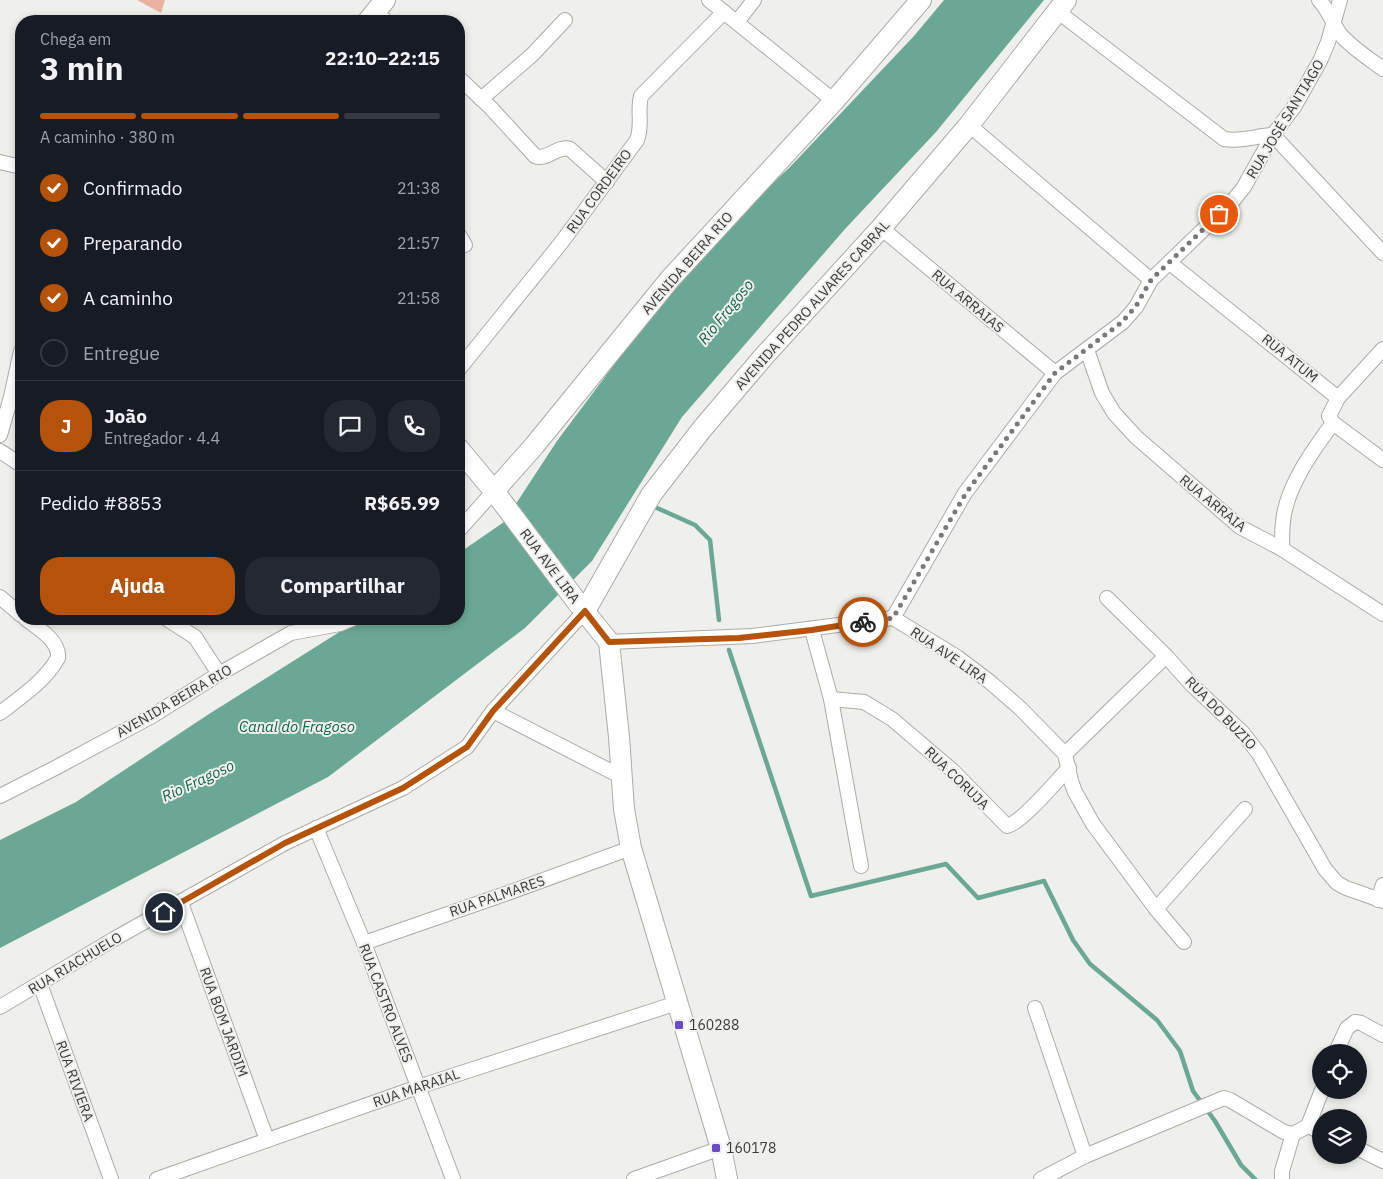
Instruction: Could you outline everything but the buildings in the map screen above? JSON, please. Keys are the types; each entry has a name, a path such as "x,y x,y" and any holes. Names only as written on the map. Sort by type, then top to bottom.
{"main road":[{"name":"AVENIDA BEIRA RIO","path":"499,498 534,446 670,279 834,101 921,0"},
{"name":"AVENIDA PEDRO ALVARES CABRAL","path":"581,606 651,495 690,444 765,355 881,228 969,125 1062,6"},
{"name":"RUA AVE LIRA","path":"465,456 609,642"},
{"path":"609,642 624,809 630,848 721,1148 727,1179"}],"street":[{"path":"709,0 834,101"},
{"path":"737,22 754,0"},
{"path":"1319,0 1334,24 1350,44 1383,69"},
{"name":"RUA JOSÉ SANTIAGO","path":"893,618 966,493 1055,373 1114,330 1131,314 1151,280 1239,194 1320,61 1334,24 1340,0"},
{"path":"1062,6 1224,139 1246,141 1274,135 1383,253"},
{"name":"RUA CORDEIRO","path":"465,362 561,243 637,140 640,132 640,104 642,96 724,12"},
{"path":"481,99 532,55 565,20"},
{"path":"465,84 535,156 542,158 562,148 570,149 607,182"},
{"path":"969,125 1151,280"},
{"path":"0,162 15,166"},
{"name":"RUA ARRAIAS","path":"881,228 1055,373"},
{"name":"RUA ATUM","path":"1170,263 1338,398"},
{"path":"1383,349 1338,398 1329,416 1333,423 1383,460"},
{"name":"RUA ARRAIA","path":"1087,350 1102,393 1114,413 1136,437 1240,527 1282,550 1383,614"},
{"path":"0,435 6,395 15,369"},
{"path":"1282,550 1282,521 1290,496 1309,456 1333,423"},
{"path":"0,451 15,461"},
{"name":"AVENIDA BEIRA RIO","path":"465,525 499,498"},
{"path":"0,597 15,609"},
{"name":"RUA DO BUZIO","path":"1107,598 1166,656 1192,685 1243,733 1260,754 1325,869 1337,883 1381,901"},
{"name":"RUA RIACHUELO","path":"0,1007 114,939 229,874 316,828 403,788 467,747 493,711 581,606"},
{"path":"609,642 725,638 812,630 893,618"},
{"name":"RUA AVE LIRA","path":"893,618 957,657 990,682 1021,709 1067,761"},
{"path":"0,713 44,676 58,658 59,653 56,646 34,625"},
{"path":"177,625 195,637 219,674"},
{"path":"292,633 295,625"},
{"name":"AVENIDA BEIRA RIO","path":"0,796 152,716 219,674 292,633 335,625"},
{"path":"812,630 830,699 861,866"},
{"path":"1166,656 1067,761 1075,792 1093,824 1156,909 1184,942"},
{"name":"RUA CORUJA","path":"830,699 864,702 892,719 954,772 1007,826 1012,824 1030,808 1067,761"},
{"path":"493,711 622,777"},
{"path":"1156,909 1245,809"},
{"name":"RUA CASTRO ALVES","path":"316,828 364,943 453,1179"},
{"name":"RUA PALMARES","path":"364,943 506,894 630,848"},
{"path":"1381,901 1383,885"},
{"name":"RUA BOM JARDIM","path":"180,903 267,1140"},
{"name":"RUA RIVIERA","path":"40,984 111,1179"},
{"name":"RUA MARAIAL","path":"157,1179 418,1087 677,1003"},
{"path":"1034,1008 1085,1156"},
{"path":"1340,1044 1347,1028 1355,1022 1361,1023 1383,1035"},
{"path":"1041,1179 1085,1156 1224,1098 1284,1132 1293,1134 1308,1126 1318,1099"},
{"path":"1308,1126 1312,1128"},
{"path":"1282,1179 1282,1171 1293,1134"},
{"path":"634,1179 721,1148"},
{"path":"1367,1153 1383,1161"}],"shaded area":[{"path":"137,0 165,0 161,13"}],"water":[{"name":"Canal do Fragoso","path":"944,0 1044,0 936,132 845,229 682,417 592,561 525,628 328,777 0,948 0,840 76,802 209,714 350,625 465,625 465,549 504,522 557,441 700,250 789,168 914,36"}],"waterway":[{"path":"657,508 695,525 710,540 719,620"},
{"path":"729,650 811,896 946,864 978,898 1044,881 1073,940 1090,964 1157,1020 1180,1051 1193,1091 1215,1121 1241,1165 1255,1179"}],"way so far":[{"path":"863,622 893,618 966,493 1055,373 1114,330 1131,314 1151,280 1219,214"}],"place":[{"name":"160288","path":"679,1025"},
{"name":"160178","path":"716,1148"}],"route":[{"path":"164,912 285,843 338,820 403,788 467,747 493,711 585,611 609,642 739,638 863,622"}],"water label":[{"name":"Rio Fragoso","path":"726,312"},
{"name":"Rio Fragoso","path":"198,781"}]}
